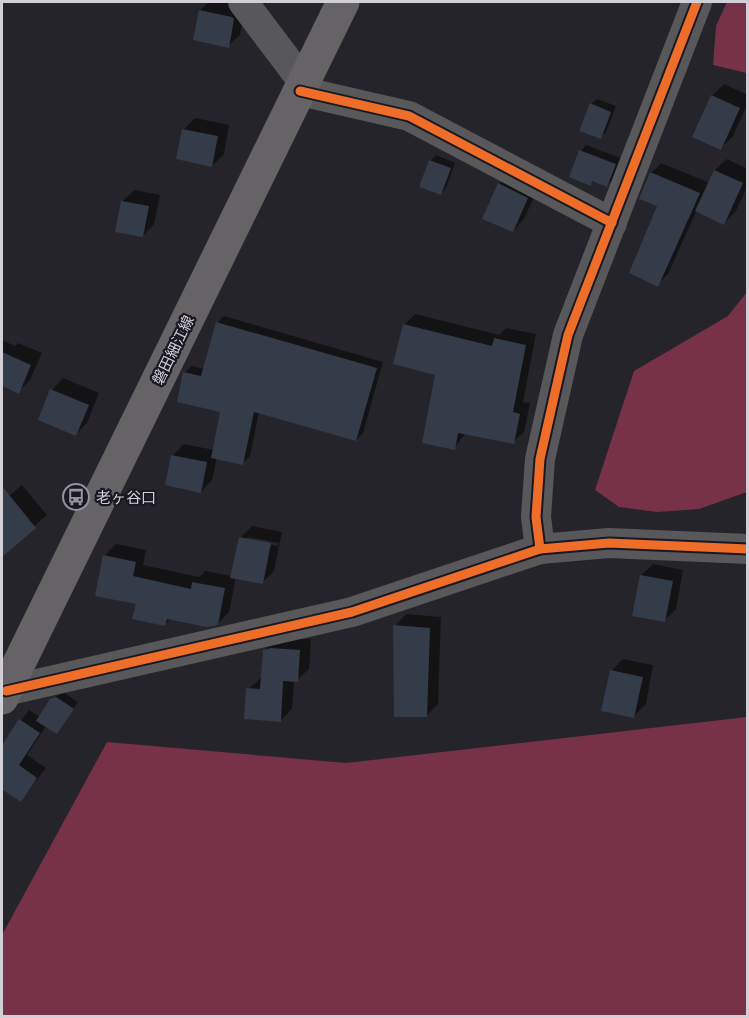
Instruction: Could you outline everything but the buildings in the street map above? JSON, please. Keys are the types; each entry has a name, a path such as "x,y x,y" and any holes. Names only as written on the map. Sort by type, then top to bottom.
{"main road":[{"name":"磐田細江線","path":"4,695 343,2"}],"street":[{"path":"243,2 302,87 409,116 612,223"},
{"path":"540,549 536,517 540,459 568,335 697,2"},
{"path":"4,695 352,612 540,549 609,543 747,549"}],"shaded area":[{"path":"727,2 747,2 747,73 713,65 716,26"},
{"path":"747,292 747,492 699,509 657,512 619,507 595,490 634,371 728,316"},
{"path":"747,717 747,1016 2,1016 2,935 107,742 346,763"}],"cycle path":[{"path":"540,549 536,517 540,459 568,335 697,2"},
{"path":"300,91 409,116 612,223"},
{"path":"6,691 352,612 540,549 609,543 748,549"}],"place":[{"name":"老ヶ谷口","path":"76,497"}]}
